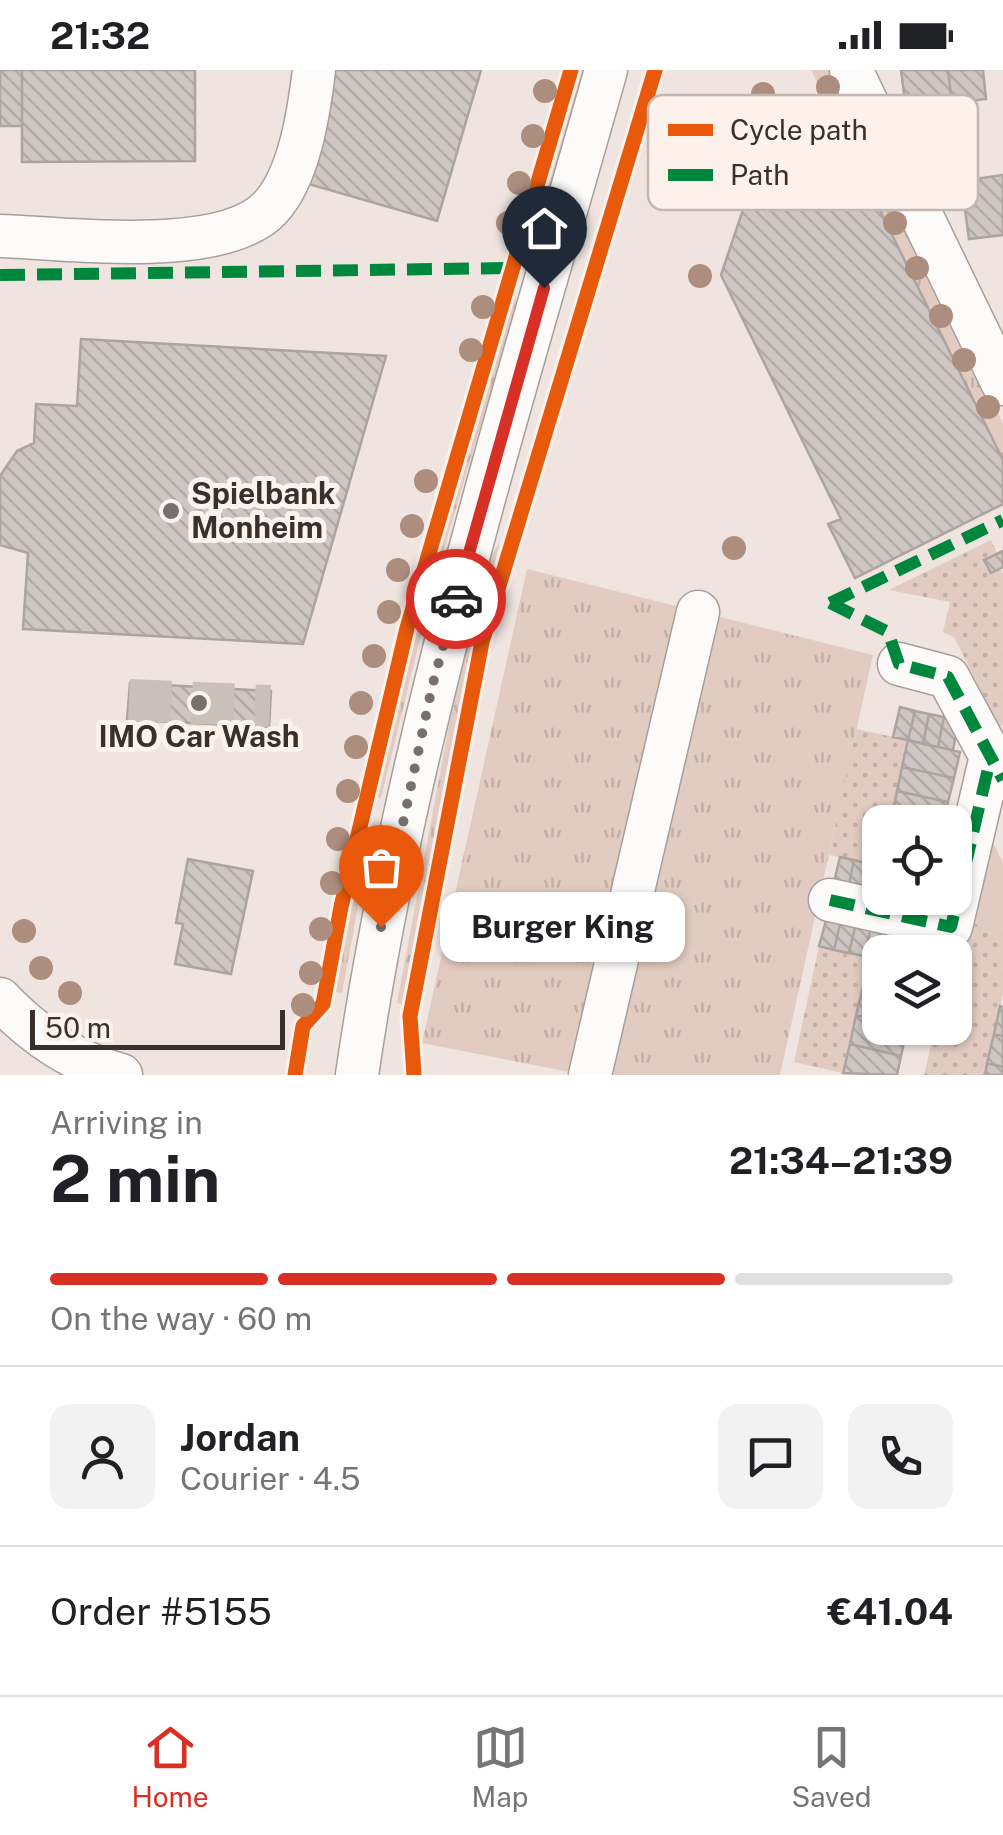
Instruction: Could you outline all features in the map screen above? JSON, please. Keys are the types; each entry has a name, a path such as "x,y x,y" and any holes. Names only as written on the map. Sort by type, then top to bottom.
{"street":[{"path":"0,236 202,238 243,226 270,208 291,171 314,70"},
{"path":"357,1075 392,868 432,687 606,70"},
{"path":"850,70 862,95"},
{"path":"918,210 1003,384"},
{"path":"590,1075 698,612"},
{"path":"830,900 951,927 997,768 948,677 899,664"},
{"path":"0,1000 32,1031 63,1052 121,1075"}],"green space":[{"path":"576,70 588,70 536,249 522,258"},
{"path":"811,70 833,70 845,95 823,95"},
{"path":"880,210 900,210 1003,424 1003,460"},
{"path":"514,287 517,305 435,578 381,798 370,795 414,620"},
{"path":"991,540 997,553 985,560 991,572 1000,568 1003,574 1003,725 999,727 954,637 943,632 950,602 889,590"},
{"path":"500,542 461,700 406,1005 397,1003 466,635 486,562"},
{"path":"527,569 873,655 780,1075 585,1075 422,1043"},
{"path":"856,729 908,740 894,805 862,805 862,862 829,855"},
{"path":"988,832 1003,863 1003,930 959,920 961,915 972,915 972,881"},
{"path":"356,866 365,868 342,993 333,991"},
{"path":"959,920 1003,930 1003,993 985,1075 924,1075 931,1045 972,1045 972,935 956,935"},
{"path":"819,946 862,955 862,988 843,1073 794,1062"}],"building":[{"path":"0,70 22,70 22,126 0,126"},
{"path":"22,70 195,70 195,161 22,162"},
{"path":"331,70 481,70 437,221 298,181"},
{"path":"901,70 948,70 951,95 904,95"},
{"path":"948,70 983,70 986,99 978,100 978,95 951,95"},
{"path":"1003,175 1003,235 969,239 965,210 978,210 978,179"},
{"path":"743,210 880,210 1003,460 1003,504 855,578 828,524 841,519 721,275"},
{"name":"Spielbank Monheim","path":"81,339 386,356 303,644 23,629 28,553 0,545 0,476 17,451 34,443 36,404 77,406"},
{"path":"1003,551 1003,567 991,573 984,560"},
{"name":"IMO Car Wash","path":"130,683 271,691 269,727 127,720"},
{"path":"900,707 915,711 908,740 893,737"},
{"path":"915,711 929,714 923,744 908,740"},
{"path":"929,714 944,717 938,747 923,744"},
{"path":"944,717 959,720 953,750 938,747"},
{"path":"908,740 960,752 954,778 902,767"},
{"path":"902,767 954,778 948,802 897,791"},
{"path":"897,791 948,802 947,805 894,805"},
{"path":"840,857 854,860 848,889 833,886"},
{"path":"188,859 253,871 231,974 175,964 183,924 176,923"},
{"path":"854,860 862,862 862,893 848,889"},
{"path":"827,917 841,920 834,950 819,946"},
{"path":"841,920 856,923 849,953 834,950"},
{"path":"856,923 871,927 869,935 862,935 862,956 849,953"},
{"path":"871,927 886,930 885,935 869,935"},
{"path":"862,991 862,1016 856,1015"},
{"path":"1000,1006 1003,1007 1003,1036 994,1034"},
{"path":"856,1015 862,1016 862,1045 903,1045 901,1056 850,1044"},
{"path":"994,1034 1003,1036 1003,1067 987,1063"},
{"path":"850,1044 901,1056 897,1075 843,1073"},
{"path":"987,1063 1003,1067 1003,1075 985,1075"}],"tunnel":[{"path":"129,700 270,706"}],"marked path":[{"path":"0,275 514,268"},
{"path":"830,603 1003,520"},
{"path":"830,603 888,632 899,664 948,677 1003,780"},
{"path":"830,900 951,927 991,756"}],"cycle path":[{"path":"295,1075 303,1026 323,1004 341,907 407,628 571,70"},
{"path":"414,1075 410,1016 482,642 655,70"}],"way so far":[{"path":"381,927 432,687 456,599"}],"place":[{"name":"Spielbank Monheim","path":"171,511"},
{"name":"IMO Car Wash","path":"199,703"},
{"name":"Burger King","path":"381,927"}],"route":[{"path":"456,599 544,288"}]}
